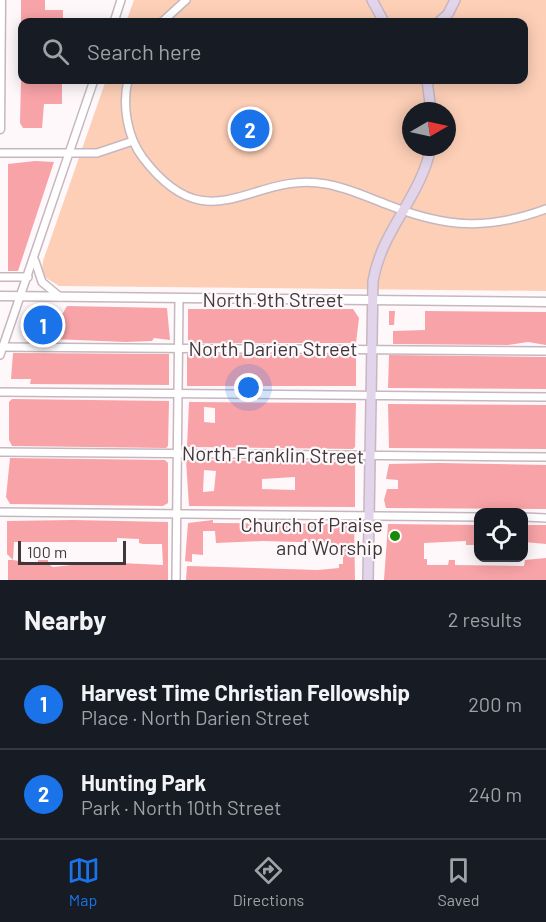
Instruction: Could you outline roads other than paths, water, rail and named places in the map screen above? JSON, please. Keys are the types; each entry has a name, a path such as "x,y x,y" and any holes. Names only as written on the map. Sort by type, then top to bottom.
{"main road":[{"path":"372,0 380,18"},
{"path":"444,18 455,0"},
{"path":"428,84 430,102"},
{"path":"368,580 372,299 377,258 422,180 429,156"}],"street":[{"path":"0,129 1,0"},
{"path":"115,18 121,0"},
{"path":"166,18 186,0"},
{"path":"0,356 22,297 93,84"},
{"path":"127,84 125,93 133,141 140,154 164,182 192,197 210,202 228,202 282,185 323,183 444,223 469,225 512,219 546,209"},
{"path":"0,153 108,152 133,141"},
{"path":"34,258 42,282 61,297"},
{"path":"0,277 28,277"},
{"name":"North 9th Street","path":"0,296 546,302"},
{"path":"176,580 179,299"},
{"name":"North Darien Street","path":"2,347 546,351"},
{"path":"0,392 546,397"},
{"name":"North Franklin Street","path":"0,452 546,457"},
{"path":"0,512 474,517"},
{"path":"528,517 546,518"}],"place":[{"name":"Hunting Park","path":"250,129"},
{"name":"Harvest Time Christian Fellowship","path":"43,325"},
{"name":"Church of Praise and Worship","path":"395,536"}]}
